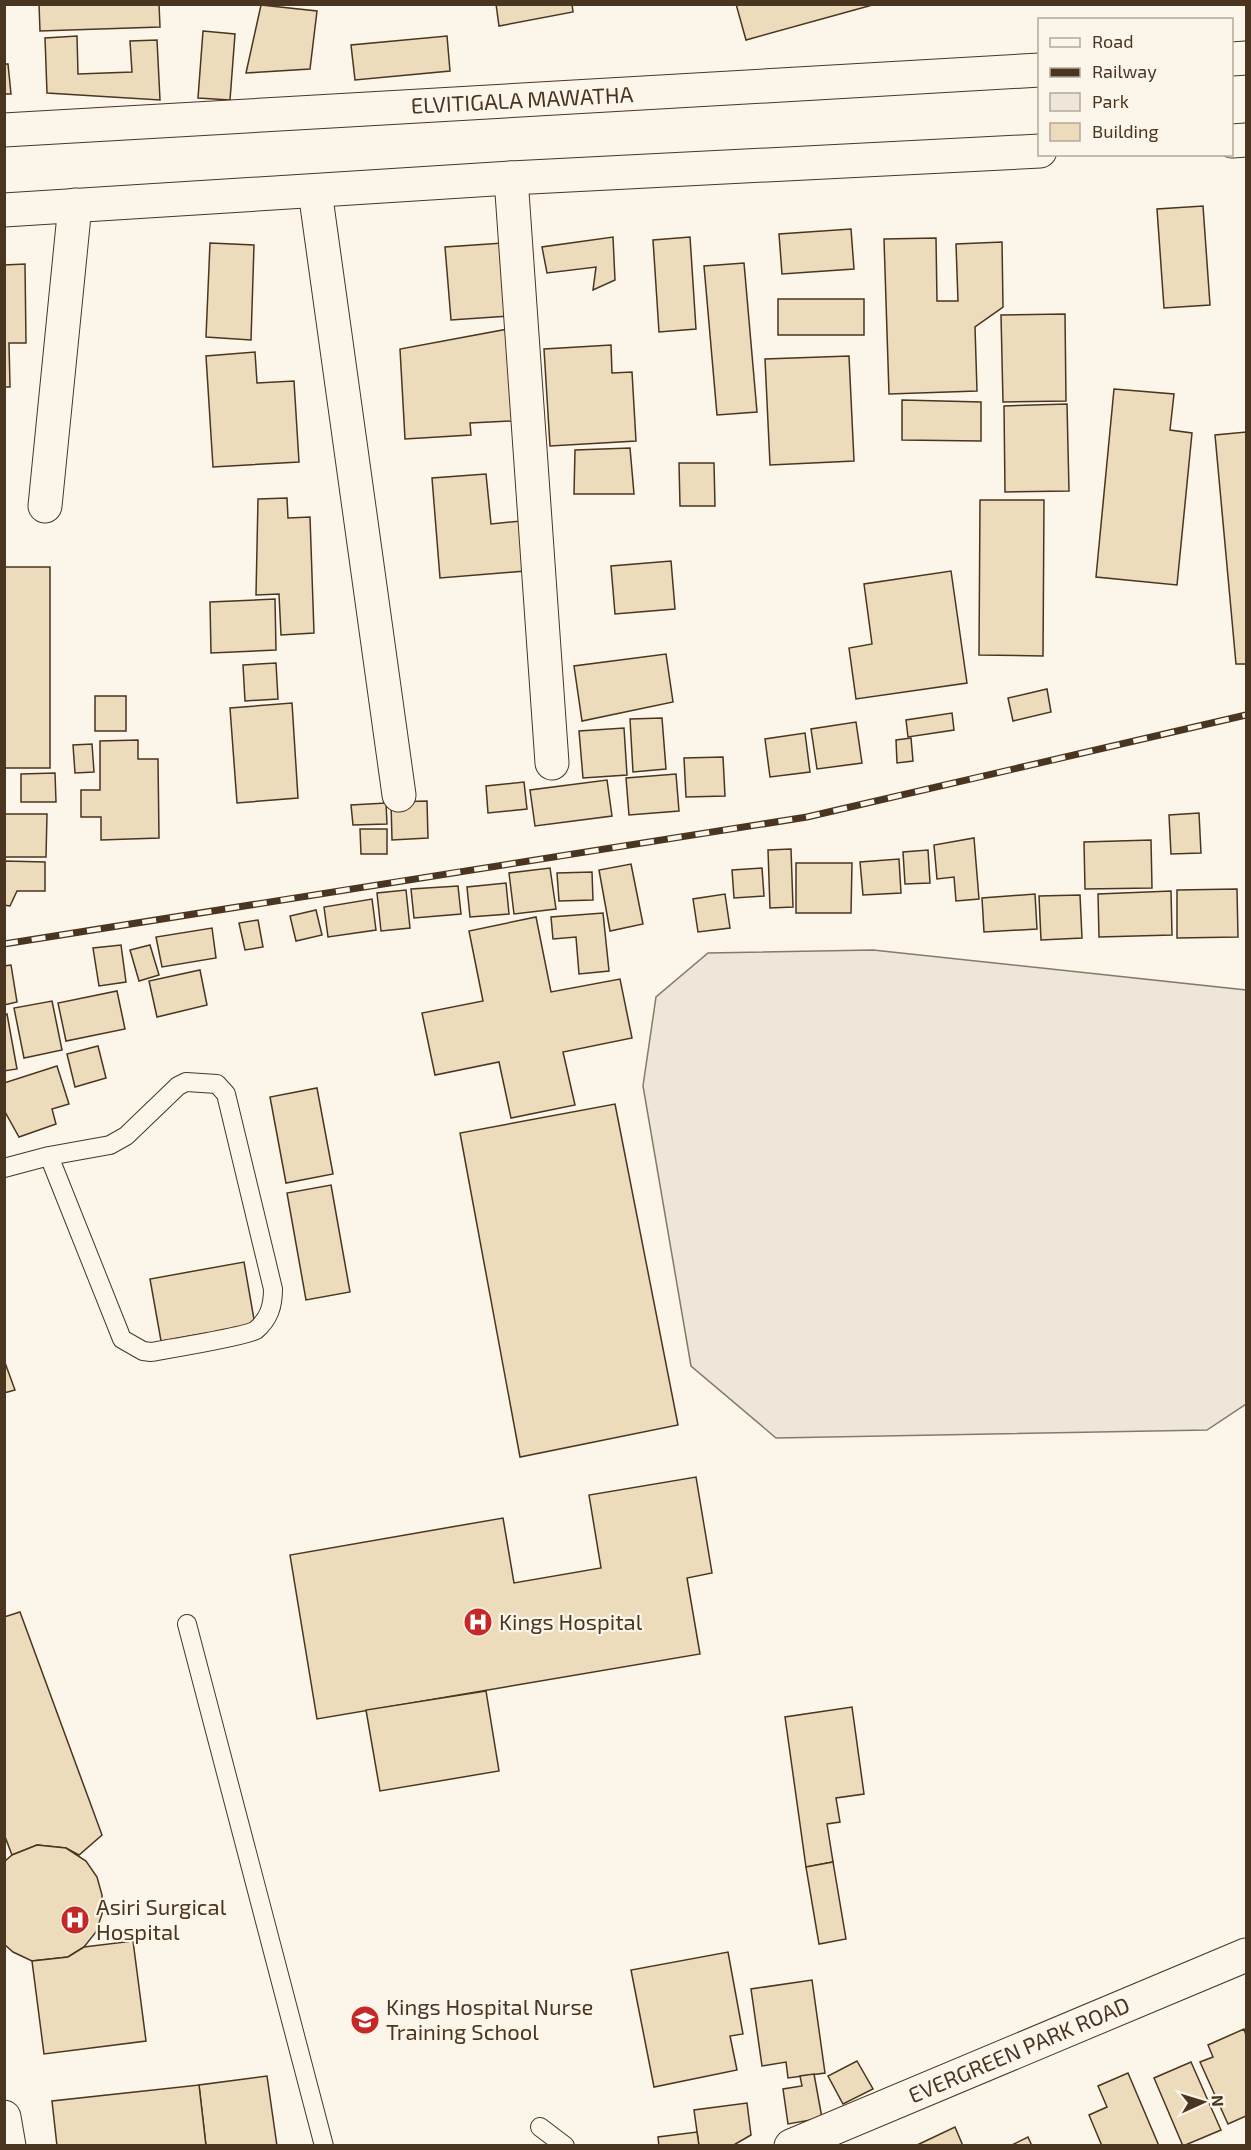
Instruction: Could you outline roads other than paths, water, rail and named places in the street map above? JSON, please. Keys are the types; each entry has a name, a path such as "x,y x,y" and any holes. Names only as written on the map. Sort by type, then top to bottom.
{"main road":[{"name":"ELVITIGALA MAWATHA","path":"4,130 1038,70"},
{"path":"4,210 511,178 1038,151"},
{"path":"511,178 552,763"},
{"path":"315,191 399,795"},
{"path":"45,506 75,206"},
{"name":"EVERGREEN PARK ROAD","path":"791,2145 1246,1955"},
{"path":"4,2117 9,2145"}],"lane":[{"path":"4,1168 50,1156 110,1145 126,1136 178,1086 186,1082 217,1084 226,1094 273,1289 270,1313 254,1332 151,1352 142,1351 122,1339 50,1156"},
{"path":"187,1624 324,2145"},
{"path":"540,2127 565,2145"}],"railway":[{"path":"4,944 807,817 1246,715"}],"place":[{"name":"Kings Hospital","path":"478,1622"},
{"name":"Asiri Surgical Hospital","path":"75,1920"},
{"name":"Kings Hospital Nurse Training School","path":"365,2020"}]}
